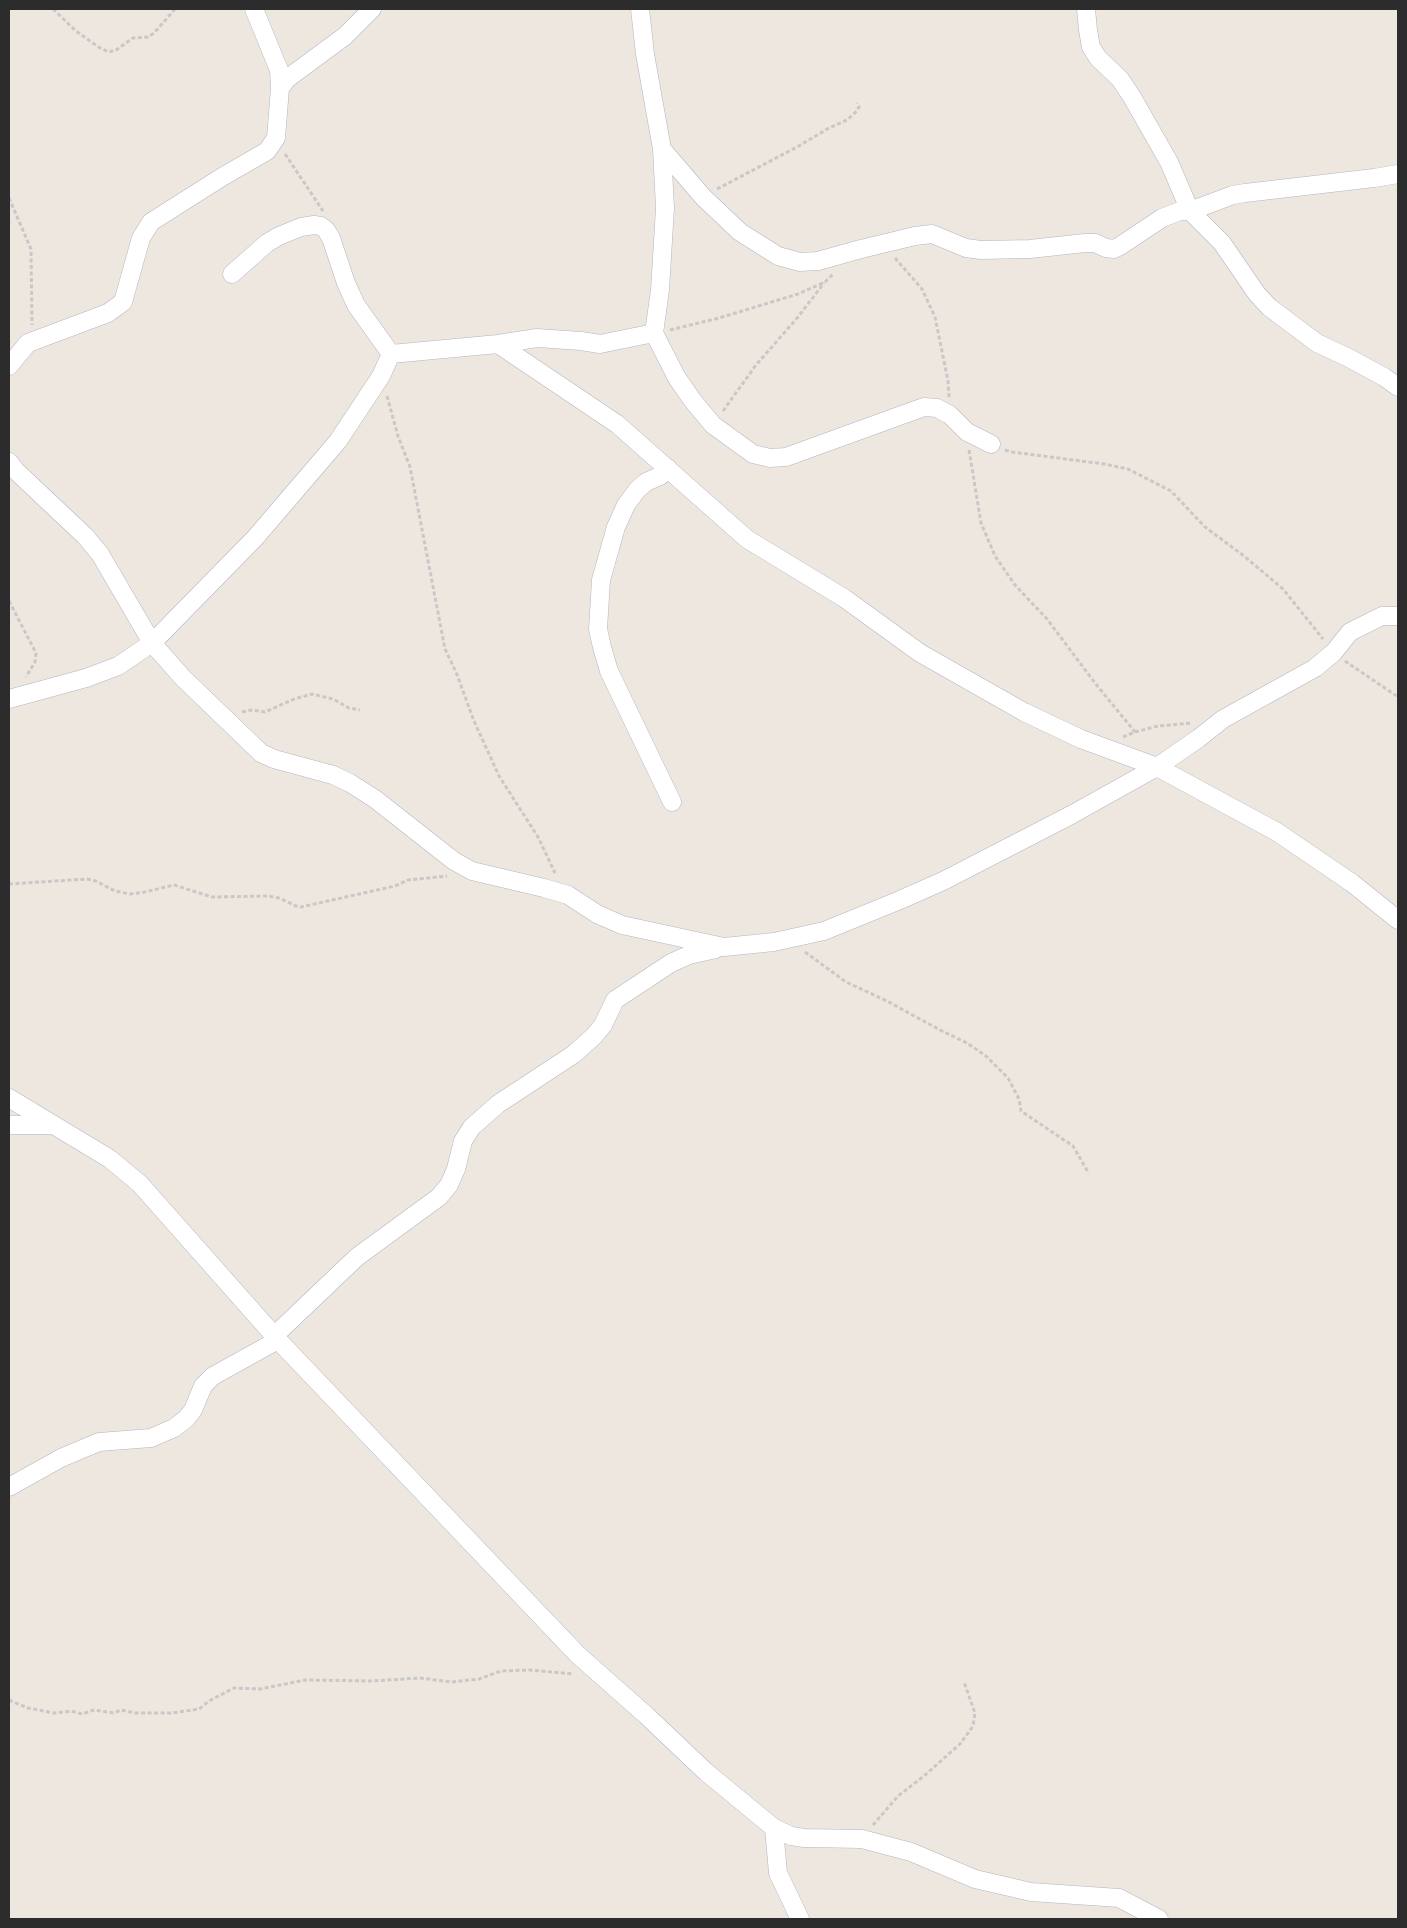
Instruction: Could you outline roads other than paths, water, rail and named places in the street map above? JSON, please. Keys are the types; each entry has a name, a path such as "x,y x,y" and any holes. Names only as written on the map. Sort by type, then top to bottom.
{"street":[{"path":"9,366 28,342 108,313 117,307 125,297 141,238 152,222 222,177 258,157 272,145 276,138 280,88 279,70 254,9"},
{"path":"280,88 288,78 344,36 372,9"},
{"path":"640,9 645,54 662,149 665,208 660,290 654,333 692,401 713,424 753,454 770,458 786,457 924,407 937,408 950,415 967,432 991,444"},
{"path":"1086,9 1091,47 1098,58 1120,79 1132,97 1169,162 1190,211 1222,243 1257,294 1269,307 1318,343 1384,377 1398,387"},
{"path":"662,149 703,197 740,232 778,256 800,262 818,261 915,236 932,234 966,248 981,250 1030,250 1084,243 1095,243 1114,249 1162,218 1180,211 1190,211 1232,195 1398,174"},
{"path":"232,274 267,243 301,227 321,226 331,238 346,283 356,305 391,354"},
{"path":"391,354 498,344 537,338 600,344 654,333"},
{"path":"498,344 610,419 747,538 844,598 920,654 1032,716 1081,739 1158,767 1277,832 1352,883 1398,920"},
{"path":"11,697 86,678 118,666 152,643 255,538 332,448 382,376 391,354"},
{"path":"9,462 16,472 85,536 100,554 152,643 183,678 261,753 291,765 333,775 350,783 375,799 454,861 472,871 544,888 568,896 598,914 622,925 724,947"},
{"path":"668,468 660,476 646,482 626,504 616,527 601,580 598,628 609,671 672,802"},
{"path":"9,1487 61,1458 100,1442 151,1438 174,1428 186,1419 193,1410 203,1386 213,1376 276,1338 328,1283 357,1257 439,1197 449,1185 456,1170 463,1141 472,1127 498,1104 574,1054 594,1036 603,1024 615,1000 671,963 688,955 724,947 774,942 824,930 926,888 1071,815 1158,767 1200,738 1222,719 1315,668 1334,652 1350,632 1382,616 1398,616"},
{"path":"9,1098 110,1159 140,1184 276,1338 572,1648 706,1772 774,1828 791,1836 804,1838 862,1839 911,1852 975,1879 1001,1886 1031,1892 1119,1898 1159,1919"},
{"path":"9,1125 54,1126"},
{"path":"774,1828 778,1873 800,1919"}]}
